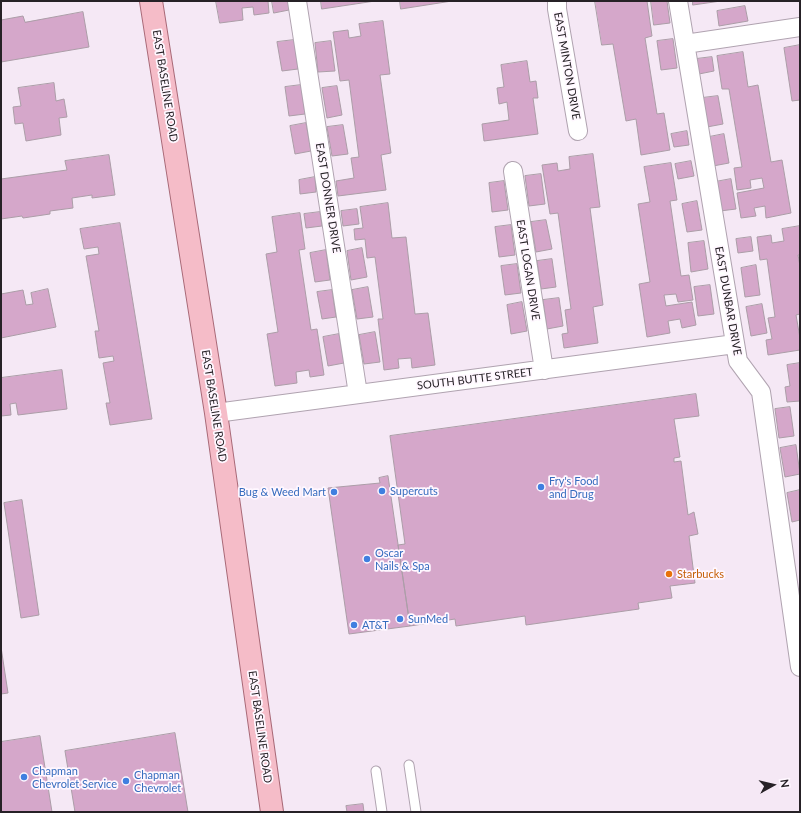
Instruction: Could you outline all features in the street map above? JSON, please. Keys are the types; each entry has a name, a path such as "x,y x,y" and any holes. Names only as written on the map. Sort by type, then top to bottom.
{"main road":[{"name":"EAST BASELINE ROAD","path":"152,1 216,413 272,812"}],"street":[{"name":"EAST DONNER DRIVE","path":"297,1 358,394"},
{"name":"EAST MINTON DRIVE","path":"557,1 557,9 578,131"},
{"name":"EAST DUNBAR DRIVE","path":"678,1 738,362 761,392 800,667"},
{"path":"685,44 800,27"},
{"name":"EAST LOGAN DRIVE","path":"513,171 544,370"},
{"name":"SOUTH BUTTE STREET","path":"216,413 735,344"}],"lane":[{"path":"409,766 416,812"},
{"path":"376,771 382,812"}],"building":[{"path":"216,1 268,1 269,13 254,15 253,7 242,8 243,20 220,23"},
{"path":"272,1 288,1 289,10 274,13"},
{"path":"321,1 375,1 322,9"},
{"path":"400,1 452,1 401,9"},
{"path":"595,1 647,1 652,36 645,38 657,114 664,113 670,150 641,155 636,119 626,121 613,44 602,45"},
{"path":"651,1 667,1 670,23 654,25"},
{"path":"693,1 721,1 693,5"},
{"path":"745,6 748,21 719,26 717,11"},
{"path":"83,12 89,47 1,62 1,20 23,16 25,22"},
{"path":"383,21 390,74 380,75 391,153 381,155 386,190 338,196 336,181 354,178 351,158 359,157 349,80 340,81 333,32 348,30 349,38 361,36 359,24"},
{"path":"673,39 677,68 661,70 657,41"},
{"path":"294,40 298,69 282,71 277,42"},
{"path":"331,41 335,71 318,72 315,43"},
{"path":"800,45 800,100 792,101 784,48"},
{"path":"743,52 748,87 758,85 771,162 782,160 791,213 766,218 765,206 754,208 756,216 741,218 737,193 764,188 762,178 750,180 751,188 737,190 734,168 742,167 729,89 722,89 717,56"},
{"path":"712,57 714,71 699,74 696,59"},
{"path":"527,61 530,82 536,81 538,98 533,98 538,134 484,141 482,124 509,120 507,102 499,104 497,88 504,87 501,65"},
{"path":"54,83 56,101 64,99 67,117 59,118 61,135 26,141 23,123 15,124 13,107 21,106 18,88"},
{"path":"301,85 305,114 289,116 285,87"},
{"path":"337,86 342,115 327,118 322,88"},
{"path":"718,96 723,124 707,127 702,98"},
{"path":"306,123 311,151 295,154 290,126"},
{"path":"343,125 348,154 332,156 327,127"},
{"path":"687,131 689,145 674,147 671,134"},
{"path":"724,134 729,163 713,166 709,137"},
{"path":"593,154 600,207 590,208 603,305 593,307 598,343 564,348 562,334 568,333 565,310 571,309 558,213 550,214 542,165 557,163 558,171 570,169 569,157"},
{"path":"109,155 115,195 92,198 92,195 72,198 73,208 50,211 50,214 23,218 22,216 1,219 1,179 67,170 65,161"},
{"path":"691,161 694,176 678,179 675,164"},
{"path":"671,163 677,200 670,201 681,276 689,275 693,300 678,302 676,294 664,295 666,306 692,302 696,325 682,328 680,319 668,321 670,333 647,337 639,284 650,282 638,204 650,202 644,167"},
{"path":"541,174 545,204 529,206 525,176"},
{"path":"315,177 316,192 300,194 299,180"},
{"path":"731,179 736,209 720,211 715,182"},
{"path":"504,181 508,210 492,212 489,183"},
{"path":"697,201 702,230 687,232 682,204"},
{"path":"388,203 392,238 406,237 415,314 428,313 435,365 412,368 411,358 398,359 399,368 384,370 378,319 383,319 375,257 367,258 365,239 355,240 354,229 363,228 360,207"},
{"path":"357,209 359,224 343,226 341,211"},
{"path":"320,212 322,226 306,228 304,214"},
{"path":"300,213 305,249 299,250 311,330 317,329 324,375 310,377 309,370 296,372 297,383 275,386 267,334 278,332 266,254 277,252 272,217"},
{"path":"546,220 552,249 536,252 531,222"},
{"path":"120,223 152,419 110,425 106,403 110,403 103,363 114,361 113,356 99,358 95,331 99,331 86,256 99,254 98,247 84,249 80,229"},
{"path":"511,225 515,255 499,257 495,227"},
{"path":"800,226 800,255 798,255 800,266 800,314 796,315 800,338 800,350 768,355 766,340 772,339 768,318 775,317 767,259 760,260 757,237 771,235 772,243 784,241 782,229"},
{"path":"751,237 753,251 738,253 736,239"},
{"path":"704,241 708,269 691,272 688,243"},
{"path":"362,248 367,277 351,280 347,251"},
{"path":"326,250 330,280 315,282 310,253"},
{"path":"552,259 556,287 541,289 537,261"},
{"path":"517,264 521,293 505,295 501,266"},
{"path":"756,265 760,295 745,297 741,268"},
{"path":"710,285 714,314 698,316 694,287"},
{"path":"368,287 373,317 357,319 352,290"},
{"path":"48,289 56,327 1,338 1,294 23,290 26,305 33,304 31,293"},
{"path":"332,290 336,317 322,319 317,292"},
{"path":"559,298 563,326 547,329 543,300"},
{"path":"522,302 527,331 511,334 507,305"},
{"path":"762,304 767,333 751,336 746,307"},
{"path":"375,332 380,362 364,364 359,335"},
{"path":"339,334 344,363 328,366 323,337"},
{"path":"800,363 800,401 787,402 785,387 790,386 787,365"},
{"path":"62,370 67,409 18,415 16,403 10,404 11,415 1,416 1,378"},
{"name":"Fry's Food and Drug","path":"696,394 699,416 674,419 680,457 674,458 674,462 681,461 688,515 694,512 698,534 689,536 695,583 670,586 672,598 638,603 639,609 526,625 525,616 456,626 455,619 410,626 398,545 405,544 390,436"},
{"path":"790,407 794,436 779,438 775,409"},
{"path":"796,445 800,474 785,477 780,448"},
{"path":"388,476 410,626 349,634 328,488 380,483 379,478"},
{"path":"800,490 800,520 792,522 787,493"},
{"path":"22,500 39,615 21,618 4,503"},
{"path":"1,647 8,693 1,694"},
{"name":"Chapman Chevrolet","path":"175,733 188,812 75,812 65,751"},
{"name":"Chapman Chevrolet Service","path":"40,736 52,812 1,812 1,742"},
{"path":"363,804 364,812 347,812 346,806"}],"place":[{"name":"Fry's Food and Drug","path":"541,487"},
{"name":"Supercuts","path":"382,491"},
{"name":"Bug & Weed Mart","path":"334,492"},
{"name":"Oscar Nails & Spa","path":"367,559"},
{"name":"Starbucks","path":"669,574"},
{"name":"SunMed","path":"400,619"},
{"name":"AT&T","path":"354,625"},
{"name":"Chapman Chevrolet Service","path":"24,777"},
{"name":"Chapman Chevrolet","path":"126,781"}]}
